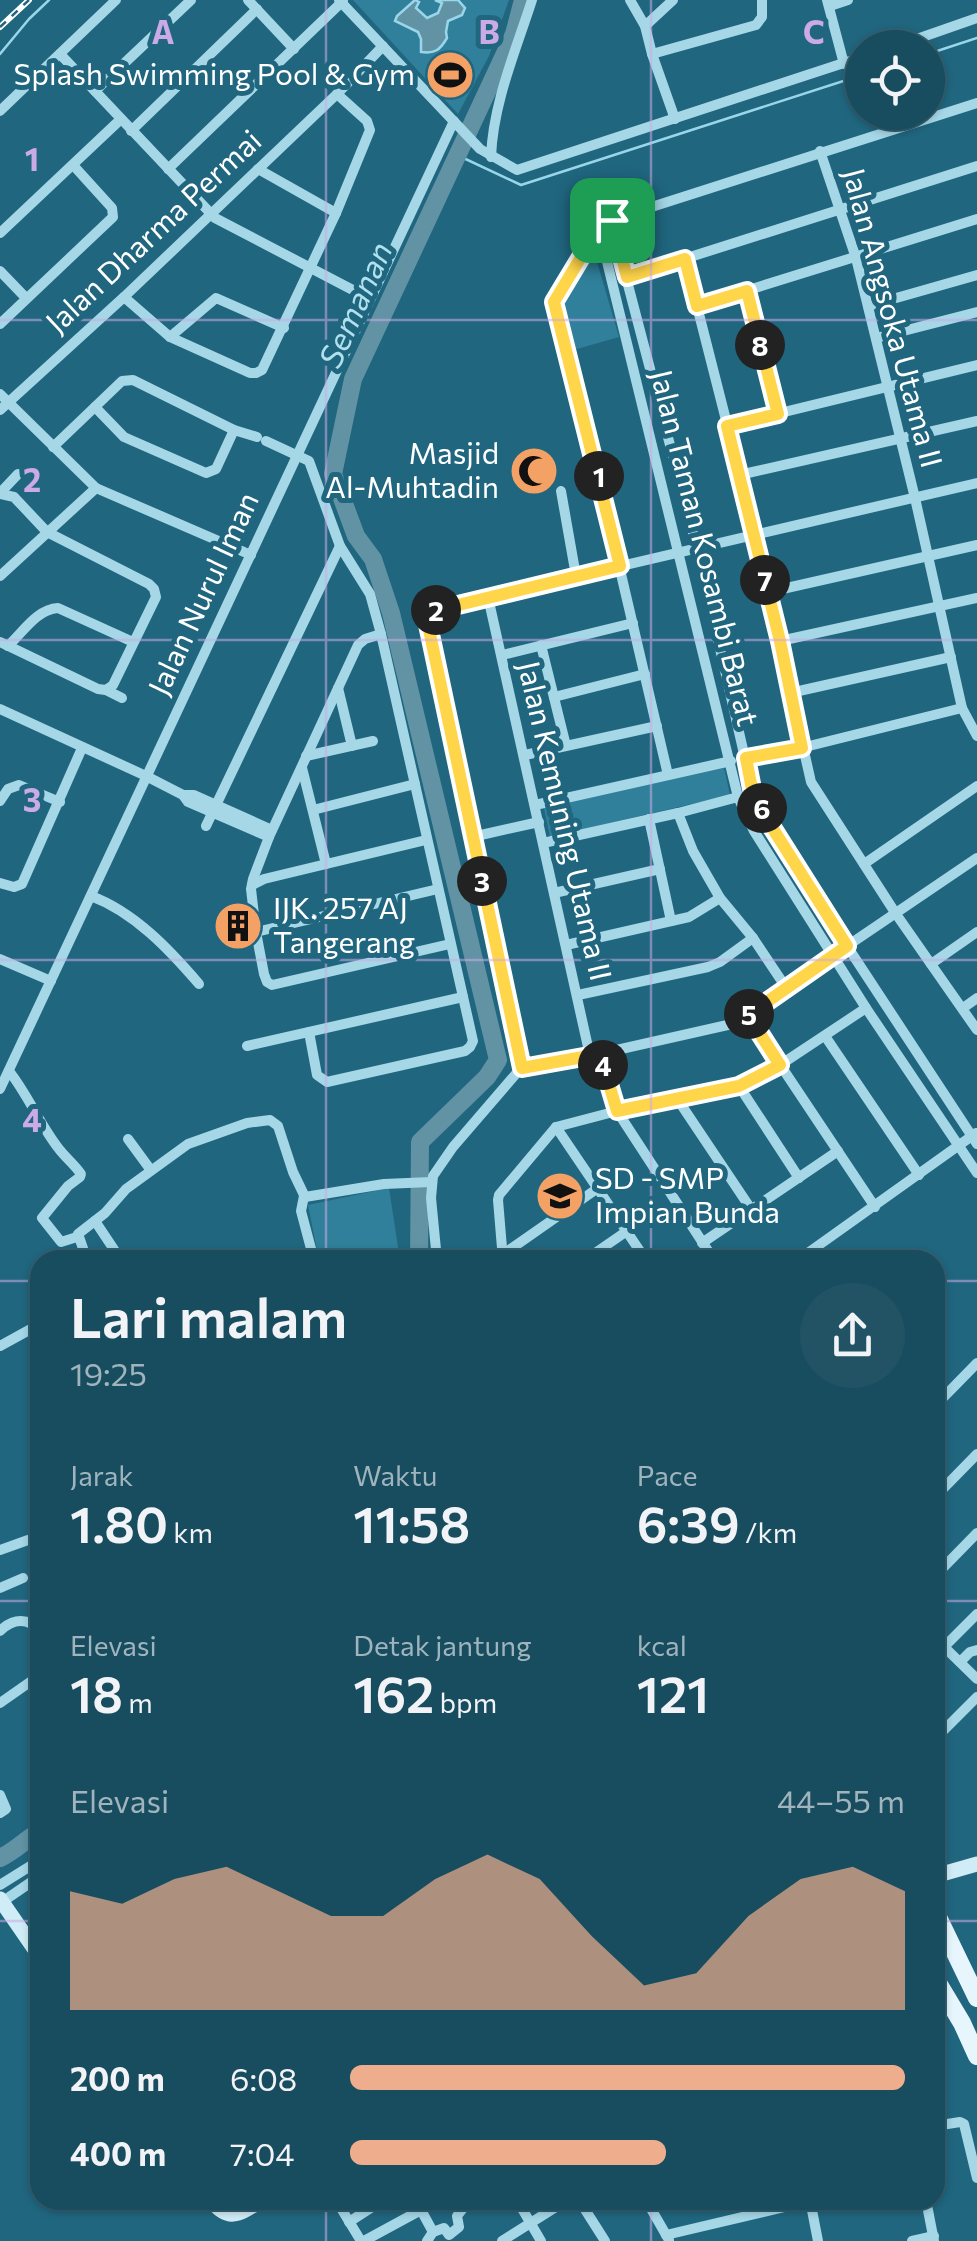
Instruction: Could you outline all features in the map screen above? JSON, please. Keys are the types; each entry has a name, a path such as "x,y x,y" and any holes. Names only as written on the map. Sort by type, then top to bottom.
{"main road":[{"path":"945,1932 977,1998"},
{"path":"945,1977 950,1977 960,1964"},
{"path":"945,1993 977,2056"}],"street":[{"path":"94,91 192,0"},
{"path":"491,156 506,78 532,0"},
{"path":"630,0 645,26 675,120"},
{"path":"645,26 673,0"},
{"path":"652,54 756,25 762,16 762,0"},
{"path":"168,169 342,1 480,149 520,170 844,64 828,3 848,0"},
{"path":"0,112 111,2"},
{"path":"132,131 253,5 294,49"},
{"path":"943,30 977,18"},
{"name":"Jalan Dharma Permai","path":"3,402 124,297 383,46"},
{"path":"60,54 210,214 370,299"},
{"path":"124,297 170,337 250,373 262,370 336,213 370,127 337,94"},
{"path":"668,775 554,302 598,229 612,220 977,103"},
{"path":"0,234 120,120"},
{"name":"Jalan Nurul Iman","path":"0,1089 455,123"},
{"name":"Jalan Angsoka Utama II","path":"820,151 856,258 962,708 975,728"},
{"path":"0,324 112,217 112,208 73,165"},
{"path":"627,277 977,166"},
{"path":"258,169 336,213"},
{"name":"Jalan Taman Kosambi Barat","path":"612,220 696,548 752,789 840,951 866,1008 967,1140"},
{"path":"697,306 977,220"},
{"name":"Jalan Taman Kosambi Barat","path":"598,229 738,797 754,831 967,1140 977,1172"},
{"path":"685,259 755,534 808,773 815,790 896,914 977,1030"},
{"path":"0,271 26,298"},
{"path":"868,306 977,275"},
{"path":"747,291 778,414"},
{"path":"170,337 216,298 284,328"},
{"path":"876,338 977,312"},
{"path":"727,426 977,365"},
{"path":"53,447 122,381 133,380 234,430 310,461 340,546 370,594 473,1040 466,1050 327,1082 318,1075 309,1032"},
{"path":"3,402 96,488 251,554"},
{"path":"95,406 124,438 206,473 216,469 234,430"},
{"path":"740,475 977,421"},
{"path":"18,474 0,494 14,497 47,532 154,590 156,596 113,685 106,690"},
{"path":"522,1068 428,614 977,483"},
{"path":"0,576 96,488"},
{"path":"561,491 576,576"},
{"path":"768,592 977,545"},
{"path":"206,826 340,546"},
{"name":"Jalan Kemuning Utama II","path":"488,597 542,844 595,1055 617,1111 707,1250"},
{"path":"780,641 977,598"},
{"path":"122,698 4,644 50,608 58,608 133,642"},
{"path":"502,654 633,622"},
{"path":"381,634 365,638 358,645 270,833 252,885 256,932 267,982 272,985 450,944"},
{"path":"542,645 566,746"},
{"path":"790,692 951,658"},
{"path":"554,697 645,674"},
{"path":"338,688 352,746"},
{"path":"746,758 962,708"},
{"path":"0,709 146,776 183,795 188,802 215,808 270,833"},
{"path":"525,756 657,726"},
{"path":"304,761 374,741"},
{"path":"0,883 14,887 22,884 82,748"},
{"path":"304,761 326,864"},
{"path":"535,805 731,761"},
{"path":"313,810 415,784"},
{"path":"0,801 8,789 19,785 60,802"},
{"path":"864,864 977,786"},
{"path":"542,844 738,797"},
{"path":"678,813 720,898 754,938 787,989"},
{"path":"649,819 671,921"},
{"path":"472,837 539,822"},
{"path":"252,885 426,840"},
{"path":"436,1250 430,1182 452,1147 522,1068 722,1028 787,989 977,858"},
{"path":"554,894 660,869"},
{"path":"256,932 438,889"},
{"path":"90,896 153,936 198,984"},
{"path":"566,945 689,917 720,898"},
{"path":"932,964 977,932"},
{"path":"578,995 708,967 754,938"},
{"path":"0,959 52,981"},
{"path":"247,1046 463,997"},
{"path":"963,1008 977,998"},
{"path":"502,1250 498,1200 501,1190 556,1127 739,1086 780,1065 866,1008"},
{"path":"748,1015 875,1207"},
{"path":"824,1036 919,1175"},
{"path":"9,1070 60,1152 81,1174 42,1218 61,1242 77,1237 126,1189 188,1144 247,1123 270,1120 278,1126 304,1196 302,1211 312,1250"},
{"path":"739,1086 799,1178"},
{"path":"678,1100 751,1209"},
{"path":"556,1127 639,1250"},
{"path":"128,1139 150,1170"},
{"path":"813,1250 967,1140"},
{"path":"702,1243 838,1151"},
{"path":"304,1196 384,1184 430,1182"},
{"path":"512,1250 598,1188"},
{"path":"95,1221 114,1250"},
{"path":"599,1250 627,1231"},
{"path":"77,1237 83,1250"},
{"path":"0,1346 30,1330"},
{"path":"945,1396 977,1362"},
{"path":"945,1486 977,1454"},
{"path":"945,1566 977,1533"},
{"path":"0,1550 28,1540"},
{"path":"0,1588 23,1578"},
{"path":"945,1645 977,1614"},
{"path":"0,1632 12,1622 30,1622"},
{"path":"945,1647 977,1679"},
{"path":"960,1662 977,1650"},
{"path":"0,1703 30,1682"},
{"path":"945,1729 977,1697"},
{"path":"0,1795 6,1809 0,1812"},
{"path":"945,1873 977,1864"},
{"path":"1,1895 30,1867"},
{"path":"1,1895 30,1881"},
{"path":"1,1895 30,1941"},
{"path":"945,2124 964,2124 977,2178"},
{"path":"344,2210 362,2241 421,2210 430,2237 444,2228 449,2235 459,2227 457,2217 461,2210"},
{"path":"349,2222 368,2210"},
{"path":"522,2210 541,2241"},
{"path":"502,2241 552,2210"},
{"path":"585,2210 605,2241"},
{"path":"652,2210 668,2238 773,2210"},
{"path":"813,2210 818,2241"},
{"path":"912,2241 934,2239 928,2210"}],"shaded area":[{"name":"Splash Swimming Pool & Gym","path":"353,0 509,0 489,56 458,114"},
{"path":"415,0 419,2 416,8 427,18 438,13 442,3 435,0 458,0 465,8 462,15 448,21 447,38 434,52 421,52 418,32 395,21"},
{"path":"593,248 619,337 570,351 558,303"},
{"path":"724,768 730,795 550,837 544,808"},
{"path":"389,1188 398,1250 317,1250 308,1205"}],"waterway":[{"path":"0,54 49,0"},
{"name":"Semanan","path":"419,1250 420,1142 487,1077 498,1060 391,613 373,559 356,536 333,474 353,379 514,34 523,0"},
{"path":"945,48 977,38"},
{"path":"457,155 521,185 845,80"},
{"path":"0,1858 30,1838"}],"railway":[{"path":"0,27 29,0"}],"place":[{"name":"Splash Swimming Pool & Gym","path":"450,75"},
{"name":"Masjid Al-Muhtadin","path":"534,471"},
{"name":"IJK. 257 AJ Tangerang","path":"238,926"},
{"name":"SD - SMP Impian Bunda","path":"560,1196"}],"route":[{"path":"612,220 627,277 685,259 697,306 747,291 778,414 727,426 802,748 746,758 752,789 768,821 847,946 748,1015 780,1065 739,1086 617,1111 600,1054 522,1068 427,620 433,611 620,566 554,302 598,229 612,220"}]}
